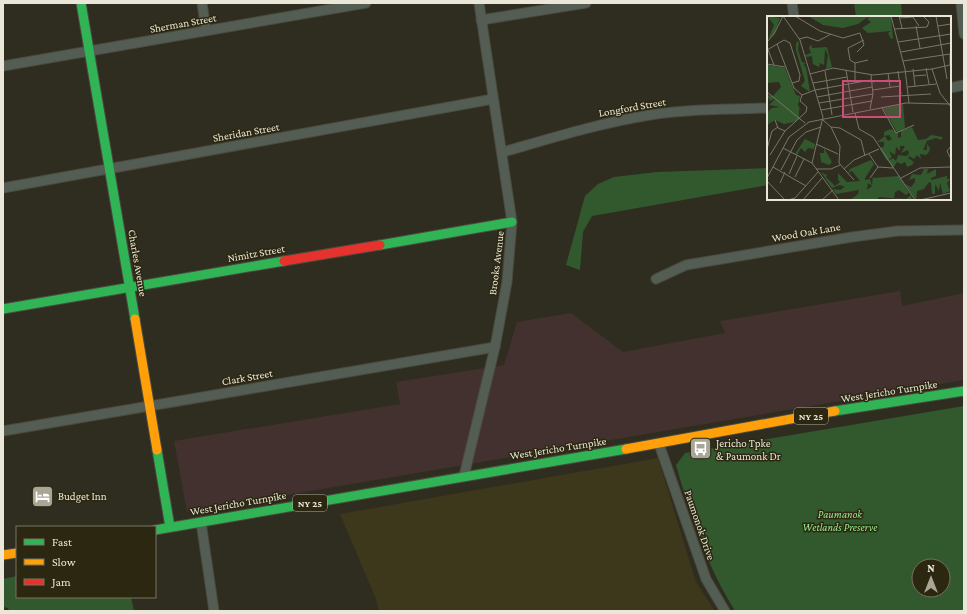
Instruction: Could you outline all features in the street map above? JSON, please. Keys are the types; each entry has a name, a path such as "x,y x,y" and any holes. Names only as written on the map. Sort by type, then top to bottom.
{"street":[{"name":"Charles Avenue","path":"81,3 111,169 170,527"},
{"path":"202,3 206,30"},
{"name":"Sherman Street","path":"3,66 326,7 366,3"},
{"name":"Brooks Avenue","path":"464,476 494,347 507,282 512,222 503,152 493,99 479,3"},
{"path":"481,20 586,3"},
{"path":"792,3 794,16"},
{"path":"961,3 964,34"},
{"path":"951,88 964,85"},
{"name":"Sheridan Street","path":"3,188 493,99"},
{"name":"Longford Street","path":"503,152 594,126 652,115 689,110 767,108"},
{"name":"Nimitz Street","path":"3,309 512,222"},
{"name":"Wood Oak Lane","path":"656,279 686,265 852,237 898,232 964,230"},
{"name":"Clark Street","path":"3,431 494,347"},
{"name":"West Jericho Turnpike","path":"156,530 464,476 659,444 842,410 964,391"},
{"name":"Paumonok Drive","path":"659,444 706,579 725,611"},
{"path":"201,522 214,611"},
{"path":"3,555 16,553"}],"shaded area":[{"path":"900,291 902,306 964,293 964,380 187,512 174,441 400,404 396,382 504,365 517,322 571,313 623,352 725,333 720,321"},
{"path":"658,458 696,582 715,611 379,611 376,599 340,514"}],"green space":[{"path":"854,3 901,3 902,15 856,16"},
{"path":"767,168 767,185 592,216 583,232 580,270 566,265 585,196 598,184 614,177 657,172"},
{"name":"Paumanok Wetlands Preserve","path":"964,406 964,611 735,611 716,576 700,540 687,504 676,465 685,453"},
{"path":"16,576 16,598 131,598 134,611 9,611 8,608 3,607 3,579"}],"traffic: fast":[{"path":"81,3 135,319"},
{"path":"380,245 512,222"},
{"path":"3,309 284,261"},
{"path":"835,411 964,391"},
{"path":"156,530 626,449"},
{"path":"157,450 170,527"}],"traffic: slow":[{"path":"135,319 157,450"},
{"path":"626,449 835,411"},
{"path":"3,555 16,553"}],"traffic: jam":[{"path":"284,261 380,245"}],"place":[{"name":"Jericho Tpke & Paumonk Dr","path":"700,449"},
{"name":"Budget Inn","path":"42,496"}]}
